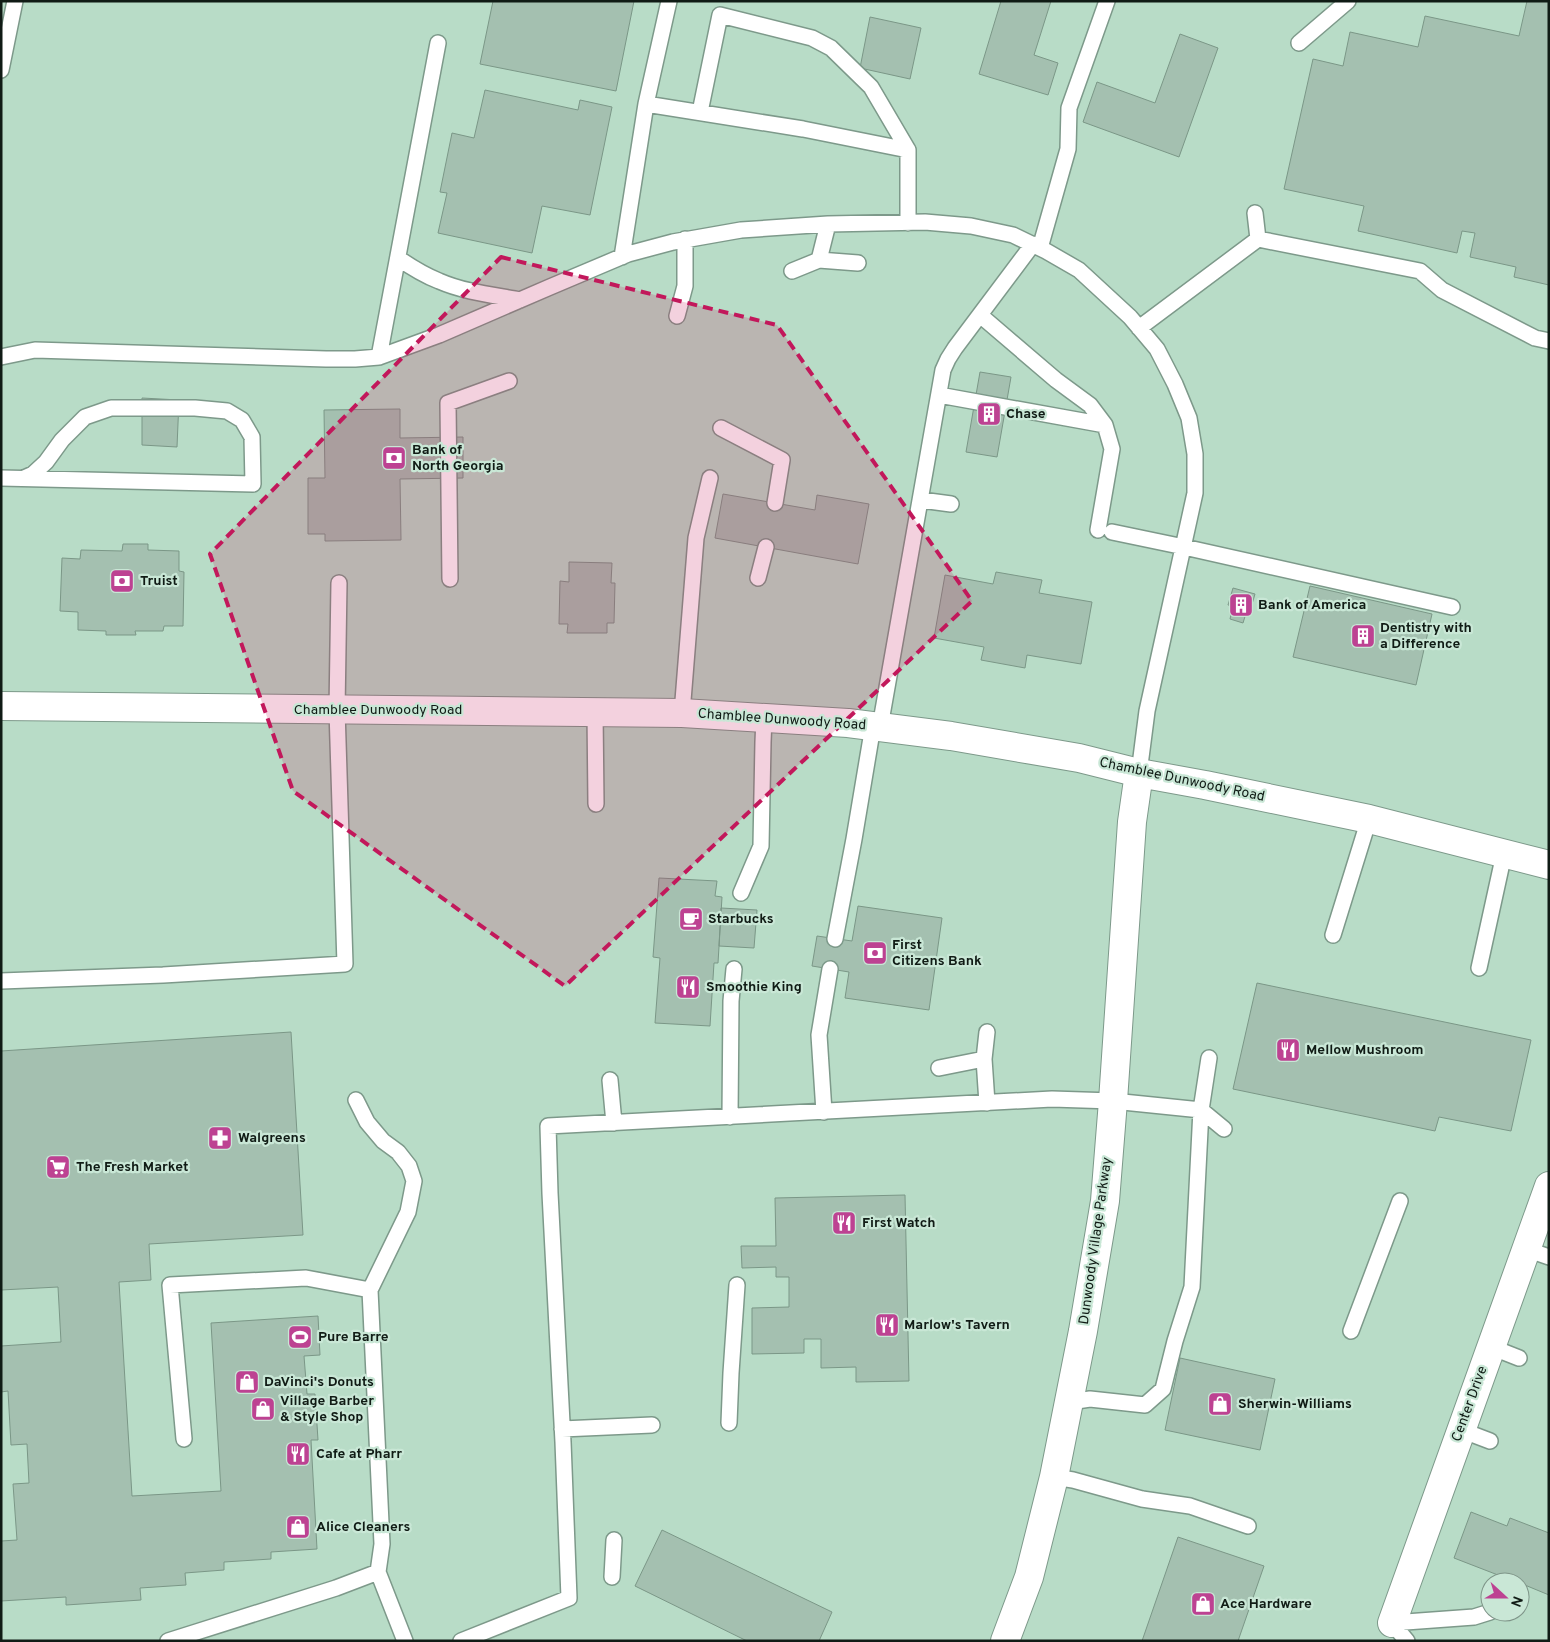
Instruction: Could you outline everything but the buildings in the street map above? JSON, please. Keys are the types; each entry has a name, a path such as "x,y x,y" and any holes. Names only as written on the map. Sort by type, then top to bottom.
{"street":[{"name":"Chamblee Dunwoody Road","path":"1,706 682,713 876,726 952,736 1079,758 1139,772 1206,784 1369,819 1549,864"},
{"name":"Dunwoody Village Parkway","path":"1005,1641 1029,1577 1054,1477 1070,1402 1105,1202 1132,822 1139,772"},
{"name":"Center Drive","path":"1400,1632 1461,1430 1491,1347 1538,1253 1549,1186"}],"lane":[{"path":"1,70 15,1"},
{"path":"622,257 646,104 669,1"},
{"path":"835,939 921,500 944,370 948,359 980,315 1037,246 1068,149 1069,108 1107,1"},
{"path":"1299,43 1348,1"},
{"path":"700,112 720,15 812,38 832,48 871,87 908,150 908,223"},
{"path":"379,357 438,43"},
{"path":"646,104 803,129 908,150"},
{"path":"1255,213 1258,239"},
{"path":"1,357 35,350 326,359 379,357 439,335 622,257 686,239 741,230 828,224 925,222 971,226 1013,234 1079,270 1109,296 1157,349 1175,384 1189,418 1195,454 1195,493 1147,711 1139,772"},
{"path":"819,260 828,224"},
{"path":"677,316 685,286 686,239"},
{"path":"1139,328 1258,239 1420,271 1442,290 1535,338 1549,341"},
{"path":"398,258 415,270 440,282 520,300"},
{"path":"792,271 819,260 858,263"},
{"path":"980,315 1056,380 1090,404 1104,425 1112,449 1105,531 1452,607"},
{"path":"450,579 448,403 509,382"},
{"path":"939,395 1104,425"},
{"path":"1,478 253,484 252,437 242,420 227,411 195,408 111,408 85,417 62,440 46,462 33,474 24,478"},
{"path":"721,428 782,460 775,503"},
{"path":"682,713 696,538 710,478"},
{"path":"921,500 951,504"},
{"path":"758,578 766,547"},
{"path":"1,981 163,975 344,964 336,710 339,583"},
{"path":"595,712 596,804"},
{"path":"740,893 761,846 764,718"},
{"path":"1333,935 1369,819"},
{"path":"1479,968 1504,854"},
{"path":"730,1117 731,1001 734,969"},
{"path":"824,1112 819,1035 830,969"},
{"path":"986,1032 984,1059 986,1103"},
{"path":"1070,1402 1090,1400 1144,1405 1163,1388 1192,1287 1201,1110 1209,1058"},
{"path":"939,1068 984,1059"},
{"path":"610,1080 614,1123"},
{"path":"356,1100 367,1122 383,1141 398,1152 409,1166 414,1181 408,1212 370,1290 382,1544 378,1572 405,1641"},
{"path":"461,1641 569,1598 548,1126 1052,1100 1113,1102 1201,1110 1224,1129"},
{"path":"1351,1331 1400,1201"},
{"path":"184,1439 170,1285 306,1278 370,1290"},
{"path":"729,1422 737,1285"},
{"path":"1491,1347 1519,1358"},
{"path":"562,1429 652,1425"},
{"path":"1461,1430 1490,1441"},
{"path":"1054,1477 1073,1480 1142,1499 1190,1506 1248,1526"},
{"path":"612,1577 614,1540"},
{"path":"168,1641 336,1588 378,1572"},
{"path":"1400,1632 1480,1616"}],"highlighted area":[{"path":"501,257 777,325 972,601 565,986 293,791 210,554"}],"shaded area":[{"path":"1,1 1549,1 1549,1641 1,1641"}],"place":[{"name":"Chase","path":"989,414"},
{"name":"Bank of North Georgia","path":"394,458"},
{"name":"Truist","path":"122,581"},
{"name":"Bank of America","path":"1241,605"},
{"name":"Dentistry with a Difference","path":"1363,636"},
{"name":"Starbucks","path":"691,919"},
{"name":"First Citizens Bank","path":"875,953"},
{"name":"Smoothie King","path":"688,987"},
{"name":"Mellow Mushroom","path":"1288,1050"},
{"name":"Walgreens","path":"220,1138"},
{"name":"The Fresh Market","path":"58,1167"},
{"name":"First Watch","path":"844,1223"},
{"name":"Marlow's Tavern","path":"887,1325"},
{"name":"Pure Barre","path":"300,1337"},
{"name":"DaVinci's Donuts","path":"247,1382"},
{"name":"Sherwin-Williams","path":"1220,1404"},
{"name":"Village Barber & Style Shop","path":"263,1409"},
{"name":"Cafe at Pharr","path":"298,1454"},
{"name":"Alice Cleaners","path":"298,1527"},
{"name":"Ace Hardware","path":"1203,1604"}]}
